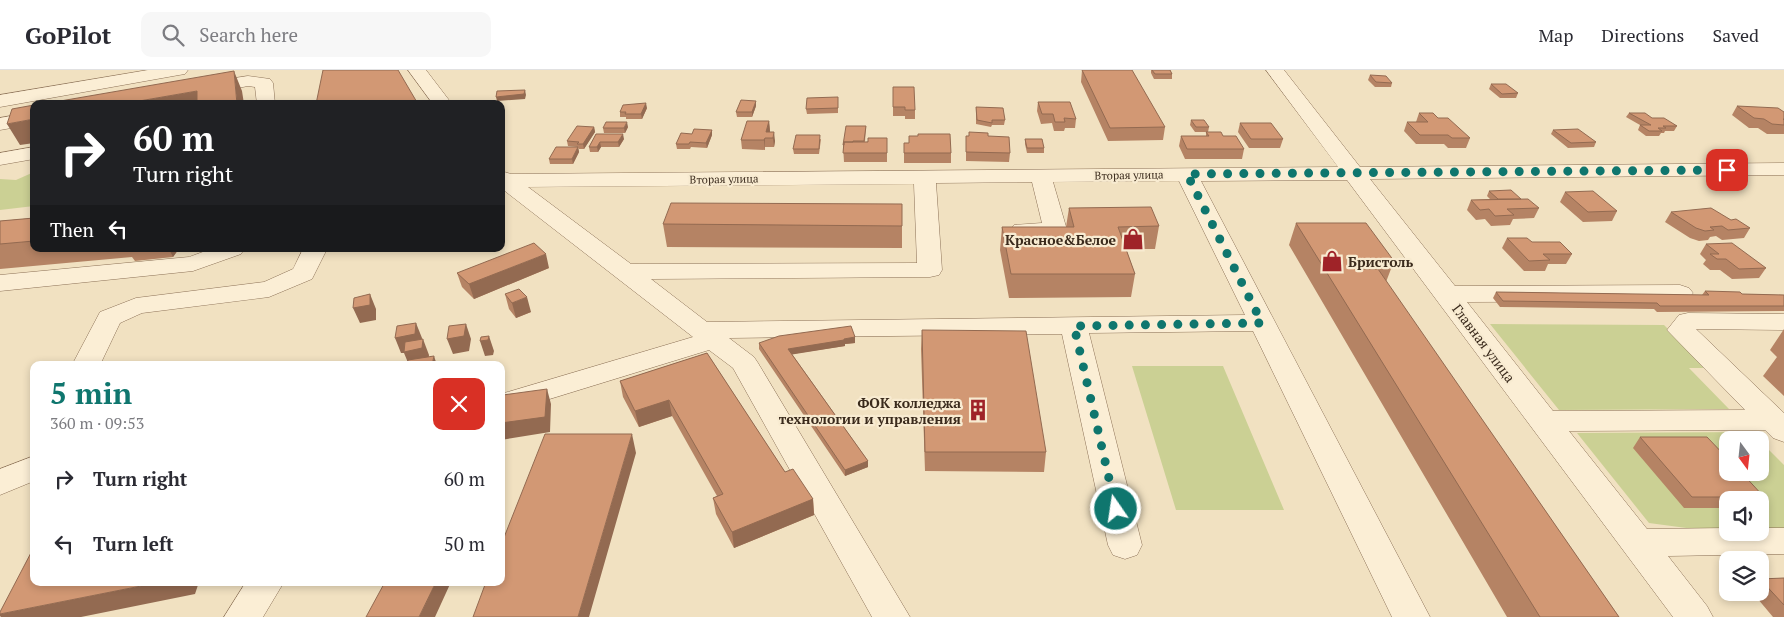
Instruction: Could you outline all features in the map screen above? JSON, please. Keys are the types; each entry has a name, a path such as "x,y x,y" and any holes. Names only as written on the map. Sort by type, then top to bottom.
{"street":[{"path":"0,101 179,70"},
{"path":"417,70 440,100"},
{"name":"Главная улица","path":"1275,70 1694,617"},
{"path":"183,92 248,81 264,83 266,100"},
{"path":"0,124 30,119"},
{"path":"0,159 30,154"},
{"name":"Вторая улица","path":"506,185 925,177 1784,169"},
{"path":"1187,174 1410,617"},
{"path":"1018,230 1055,230 1041,176"},
{"path":"624,272 930,270 925,177"},
{"path":"506,185 744,363 891,617"},
{"path":"0,284 193,264 224,252"},
{"path":"88,361 109,318 136,306 269,289 303,274 314,252"},
{"path":"1447,294 1680,293"},
{"path":"1778,426 1681,330 1688,321 1784,322"},
{"path":"505,403 707,335 1262,323"},
{"path":"1074,326 1124,545"},
{"path":"1544,421 1778,426"},
{"path":"0,483 30,468"},
{"path":"1637,543 1784,541"},
{"path":"243,617 263,586"}],"green space":[{"path":"30,174 30,206 0,210 0,179 16,180"},
{"path":"1490,324 1664,325 1707,368 1689,368 1729,409 1559,410"},
{"path":"1132,366 1223,366 1284,510 1176,510"},
{"path":"1719,432 1719,481 1769,481 1769,450 1784,465 1784,528 1769,528 1769,491 1719,491 1719,528 1694,529 1649,523 1577,433"}],"building":[{"path":"323,70 398,70 416,100 317,100"},
{"path":"1082,70 1132,70 1165,127 1110,128"},
{"path":"1152,70 1170,70 1172,74 1155,74"},
{"path":"234,71 237,100 197,100 197,91 145,100 66,100"},
{"path":"1370,75 1386,76 1392,83 1376,82"},
{"path":"1491,84 1506,84 1518,93 1502,94"},
{"path":"893,87 914,87 915,110 905,110 905,107 893,107"},
{"path":"525,90 524,94 496,97 497,91"},
{"path":"838,97 838,108 806,109 807,98"},
{"path":"741,100 756,101 752,112 736,112"},
{"path":"1038,102 1070,102 1076,119 1064,118 1065,122 1055,122 1053,114 1042,114"},
{"path":"646,103 641,114 625,114 626,112 620,112 623,105"},
{"path":"30,106 30,120 7,124 12,109"},
{"path":"1737,106 1778,108 1784,112 1784,125 1772,124 1764,119 1754,118"},
{"path":"976,107 1003,108 1005,120 992,120 992,123 977,120"},
{"path":"1419,113 1433,113 1438,118 1448,118 1470,138 1452,138 1448,135 1420,135 1407,122 1428,122"},
{"path":"1629,113 1645,113 1652,118 1664,118 1677,126 1663,126 1666,128 1658,128 1662,131 1649,131 1640,125 1651,125"},
{"path":"1191,120 1204,120 1209,127 1196,127"},
{"path":"747,121 769,121 766,132 774,132 773,138 741,140"},
{"path":"606,122 627,122 624,128 603,128"},
{"path":"1240,123 1271,123 1283,139 1251,139"},
{"path":"577,126 594,127 583,144 567,141"},
{"path":"846,126 866,126 864,141 844,142 843,145"},
{"path":"694,129 712,130 706,143 690,142 689,144 676,144 681,133 692,134"},
{"path":"1578,129 1596,142 1571,143 1553,130"},
{"path":"969,132 988,133 988,136 1009,137 1010,153 966,152 966,136 969,136"},
{"path":"1206,132 1221,132 1223,136 1236,136 1244,149 1187,149 1181,136 1209,136"},
{"path":"596,134 623,134 618,142 600,142 597,147 589,147"},
{"path":"918,134 950,134 951,153 904,153 904,143 909,143 909,136 918,136"},
{"path":"796,135 820,135 819,149 793,149"},
{"path":"868,138 887,138 887,153 843,153 844,142 868,142"},
{"path":"1025,139 1042,139 1044,148 1027,148"},
{"path":"556,147 578,147 572,159 549,159"},
{"path":"1511,190 1521,199 1498,199 1489,191"},
{"path":"1593,191 1617,211 1588,212 1565,192"},
{"path":"1528,199 1539,208 1507,209 1514,215 1495,216 1489,209 1480,210 1471,200"},
{"path":"671,203 902,204 902,226 663,224"},
{"path":"1151,207 1159,226 1118,227 1135,274 1011,274 1002,227 1074,227 1069,208"},
{"path":"1711,208 1731,220 1736,219 1750,228 1728,230 1722,226 1710,227 1714,230 1705,231 1696,228 1671,212"},
{"path":"30,218 30,241 0,244 0,221"},
{"path":"1296,223 1366,223 1394,261 1357,261 1363,269 1378,269 1619,617 1540,617"},
{"path":"1507,238 1527,238 1532,242 1560,242 1572,254 1543,254 1550,260 1529,261"},
{"path":"534,243 546,254 469,284 457,273"},
{"path":"1732,243 1766,268 1739,269 1726,259 1717,259 1710,254 1719,254 1706,244"},
{"path":"519,289 527,297 512,303 505,294"},
{"path":"1705,291 1784,295 1784,306 1660,306 1657,303 1503,301 1496,292 1709,295"},
{"path":"370,294 370,305 353,308 354,298"},
{"path":"416,323 415,334 395,338 397,326"},
{"path":"466,324 464,336 447,339 449,326"},
{"path":"851,326 855,337 788,349 868,461 845,470 759,343 779,336"},
{"name":"ФОК колледжа технологии и управления","path":"922,330 1026,331 1046,452 925,452"},
{"path":"489,336 488,340 480,341 481,337"},
{"path":"423,339 422,348 404,352 405,342"},
{"path":"707,353 785,472 793,469 813,499 732,532 713,498 723,494 669,400 635,411 620,381"},
{"path":"434,356 433,361 408,360"},
{"path":"547,389 545,417 505,422 505,395"},
{"path":"545,434 632,434 578,617 473,617 485,586 505,586 505,535"},
{"path":"1640,437 1707,437 1719,450 1719,481 1749,481 1758,491 1719,491 1719,497 1692,497"},
{"path":"30,555 30,586 141,586 0,614"},
{"path":"1784,578 1784,605 1769,589 1769,579"},
{"path":"383,586 434,586 419,617 366,617"}],"place":[{"name":"Красное&Белое","path":"1133,239"},
{"name":"Бристоль","path":"1332,261"},
{"name":"ФОК колледжа технологии и управления","path":"978,410"}],"route":[{"path":"1116,509 1074,326 1262,323 1187,174 1727,170"}]}
